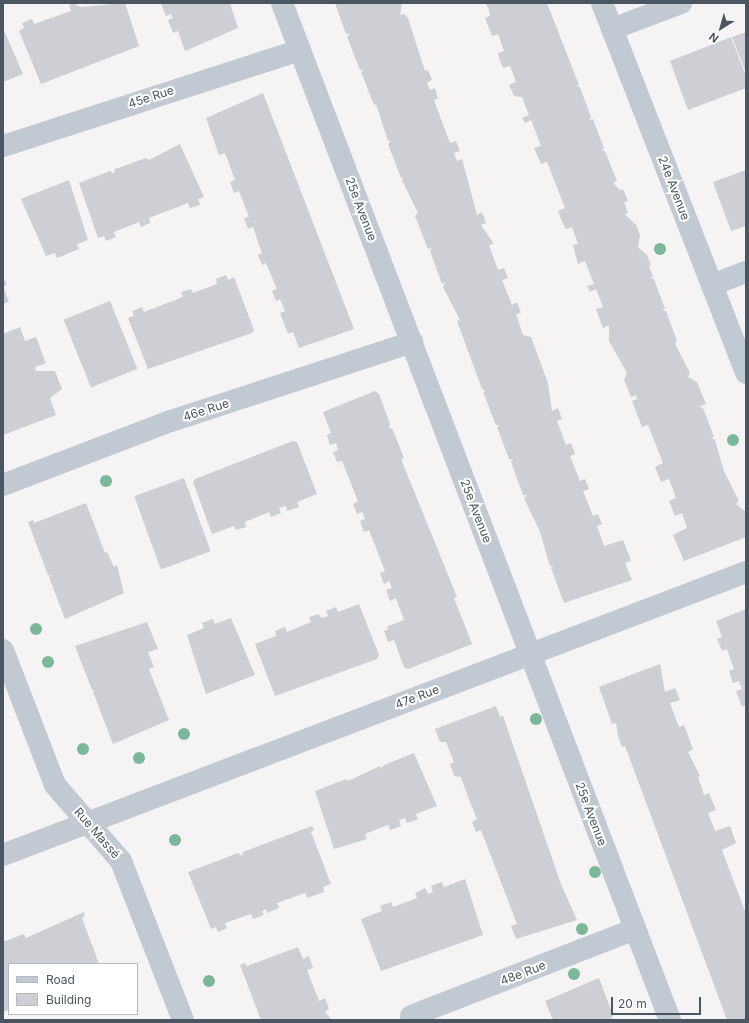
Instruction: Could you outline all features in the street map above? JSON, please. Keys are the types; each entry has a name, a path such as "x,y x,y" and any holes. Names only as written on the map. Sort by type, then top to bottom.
{"street":[{"name":"25e Avenue","path":"282,3 670,1020"},
{"name":"24e Avenue","path":"602,3 746,373"},
{"path":"612,30 681,3"},
{"name":"45e Rue","path":"3,146 300,50"},
{"path":"712,285 746,272"},
{"name":"46e Rue","path":"3,485 171,421 412,342"},
{"name":"47e Rue","path":"3,855 89,824 746,572"},
{"name":"Rue Massé","path":"3,650 55,785 121,860 183,1020"},
{"name":"48e Rue","path":"411,1016 635,929"}],"building":[{"path":"73,3 81,7 125,3 139,46 41,84 19,31 24,28 22,23 32,19 34,24 71,11 69,5"},
{"path":"161,3 230,3 238,28 185,51 178,31 173,33 168,20 173,18 171,14 166,16"},
{"path":"335,3 402,3 400,15 404,14 408,18 425,71 428,70 432,80 427,83 430,90 435,88 438,98 434,100 450,143 456,141 460,151 454,153 457,161 462,159 477,215 482,212 486,223 481,225 494,244 489,245 498,270 504,268 508,278 502,280 512,305 517,302 521,313 516,314 523,335 531,337 548,383 552,411 558,408 562,419 557,421 566,445 571,443 575,454 570,456 580,481 585,479 589,489 583,491 593,516 598,514 602,524 597,526 604,546 623,540 631,561 625,563 632,580 564,603 551,568 554,567 550,566 540,532 524,498 527,495 523,495 511,462 513,460 509,459 497,427 499,425 496,425 483,392 486,391 482,389 457,321 460,320 443,287 446,282 442,284 430,251 432,248 428,249 415,216 418,213 402,180 404,177 401,178 388,144 391,141 388,141 376,104 374,105 361,72 364,70 360,70 347,37 350,34 346,34"},
{"path":"479,3 547,3 579,85 576,86 580,87 591,117 589,120 593,119 604,148 601,150 605,151 617,181 613,183 620,190 623,189 628,201 624,202 628,213 625,214 636,225 640,235 638,247 647,255 651,265 649,266 653,277 650,278 654,279 665,309 662,310 666,311 677,341 675,344 690,373 688,377 697,382 706,404 699,407 703,408 714,437 711,438 715,440 724,471 739,501 736,504 746,512 746,537 684,561 673,535 687,528 682,513 675,516 669,501 676,498 669,479 661,482 655,467 663,463 648,425 642,427 632,401 637,399 636,395 631,397 624,380 627,373 609,341 609,325 603,328 596,309 603,307 596,289 590,292 587,286 594,284 585,261 578,264 573,245 578,244 572,227 566,229 558,211 565,208 547,162 541,164 534,148 541,146 531,120 525,123 522,118 529,115 522,97 514,96 509,85 516,82 510,66 503,68 499,58 498,53 504,51 498,34 492,36 485,18 490,16 489,10 486,4"},
{"path":"3,28 23,74 3,82"},
{"path":"746,32 746,73 732,37"},
{"path":"731,37 746,76 746,88 688,110 670,61"},
{"path":"263,93 354,329 299,348 293,332 288,334 280,313 285,311 280,299 276,301 272,291 277,289 266,263 262,265 258,255 262,253 253,227 248,229 244,218 249,217 239,191 234,193 230,182 235,180 225,153 219,155 206,118"},
{"path":"180,144 204,197 198,199 200,205 190,208 188,203 149,218 150,223 141,227 139,222 114,232 116,237 106,241 104,236 98,238 79,183 110,171 114,174 115,169 146,158 149,160"},
{"path":"746,170 746,226 731,231 713,182"},
{"path":"69,180 88,240 77,244 79,249 57,258 55,253 46,256 21,199"},
{"path":"226,275 228,280 234,277 254,330 252,333 148,369 128,318 134,316 132,311 142,307 144,312 183,297 181,292 191,289 193,293 217,284 216,279"},
{"path":"5,280 7,285 3,286 3,281"},
{"path":"3,286 9,302 3,304"},
{"path":"110,301 137,369 91,387 64,320"},
{"path":"20,327 25,341 36,337 46,363 35,367 36,371 55,371 62,389 50,398 56,415 3,435 3,334"},
{"path":"375,391 379,394 390,424 389,429 392,428 404,458 401,459 457,597 454,598 472,644 408,669 404,667 394,640 388,642 384,631 389,629 386,627 404,620 396,598 390,601 386,590 392,588 389,581 384,584 380,573 385,571 369,530 364,532 360,521 365,519 362,512 357,514 353,504 358,501 342,461 337,462 333,452 338,450 336,443 330,445 327,435 331,433 323,412"},
{"path":"293,441 297,442 317,494 297,502 299,507 287,511 286,506 279,508 281,513 271,517 269,512 245,522 246,527 236,530 234,526 212,534 193,482 195,479"},
{"path":"184,478 211,551 161,569 134,496"},
{"path":"86,503 105,553 107,552 114,567 117,565 124,593 65,619 49,577 51,576 48,575 28,522 33,520 34,523"},
{"path":"359,604 379,655 377,659 275,696 255,644 276,636 275,631 285,627 287,632 311,622 309,617 319,614 321,618 328,616 326,611 336,607 338,612"},
{"path":"746,609 746,705 742,707 736,691 742,689 739,681 733,683 729,671 734,669 727,649 722,651 717,639 722,637 716,621"},
{"path":"231,618 255,675 206,694 187,635 204,628 202,623 213,619 215,624"},
{"path":"147,622 158,649 148,652 154,667 149,669 169,720 113,744 93,692 95,690 92,690 75,646"},
{"path":"660,664 665,692 675,688 680,700 670,703 679,727 684,725 693,749 688,752 700,776 698,777 704,795 709,793 716,810 708,813 715,831 730,826 736,843 722,850 746,914 746,1020 727,1020 625,746 622,747 618,736 616,723 619,722 612,724 599,687"},
{"path":"496,706 500,717 503,716 561,884 577,920 516,939 511,926 517,924 481,830 476,832 472,822 477,819 461,777 454,776 450,764 454,762 446,742 440,742 435,729"},
{"path":"414,753 437,806 416,814 418,819 407,823 405,818 399,820 401,826 390,830 388,825 365,834 367,839 334,849 315,791 346,779 348,781 380,766 381,769 384,765"},
{"path":"312,826 314,830 311,832 331,884 323,887 324,892 307,898 305,893 277,903 279,908 267,913 266,909 262,911 264,915 253,919 251,914 225,923 227,928 218,932 216,927 211,929 188,872 238,853 242,856 243,852"},
{"path":"465,879 483,935 381,971 361,919 382,911 380,906 391,902 393,907 417,898 415,893 425,888 428,894 433,892 431,886 442,882 444,887"},
{"path":"84,912 85,916 82,918 99,963 8,963 8,1010 3,1012 3,942 24,934 26,938"},
{"path":"298,947 303,959 309,956 313,968 307,970 319,1001 325,998 329,1009 325,1012 332,1020 261,1020 240,965 245,963 247,966"},
{"path":"599,978 613,1015 611,1018 615,1020 553,1020 545,1001"}]}
